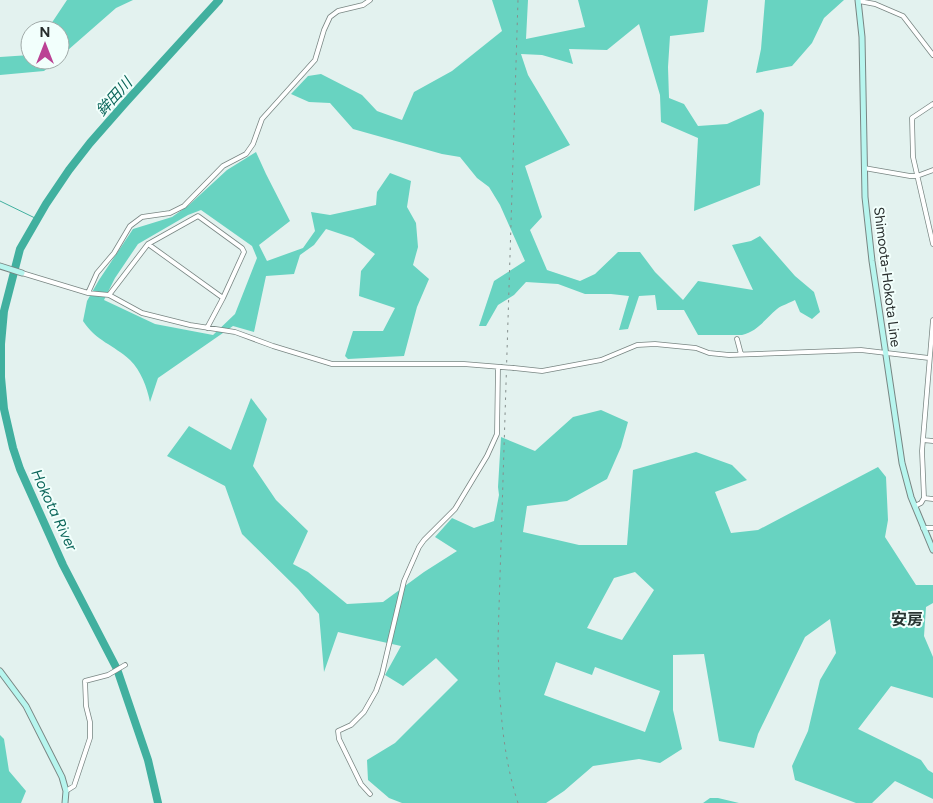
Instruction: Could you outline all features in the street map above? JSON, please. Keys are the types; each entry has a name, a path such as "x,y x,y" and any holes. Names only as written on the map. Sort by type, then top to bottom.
{"main road":[{"name":"Shimoota-Hokota Line","path":"858,1 862,37 864,168 869,233 885,354 897,440 904,471 923,528 933,550"},
{"path":"0,266 22,274"},
{"path":"0,671 31,715 62,777 66,792 65,803"}],"street":[{"path":"88,293 97,272 114,254 130,226 142,217 170,214 184,206 222,166 246,154 253,144 262,118 315,60 330,17 338,11 363,5 370,0"},
{"path":"858,1 875,4 902,16 933,55"},
{"path":"933,104 912,118 913,157 933,244"},
{"path":"864,168 910,176 917,176 933,170"},
{"path":"108,295 148,244 198,216 219,230 242,248 244,252 207,328"},
{"path":"148,244 223,298"},
{"path":"22,274 88,293 108,295 142,313 207,328 235,332 332,364 411,363 542,371 601,360 637,345 655,344 696,348 709,353 741,354 861,350 929,358"},
{"path":"915,506 921,503 924,498 923,440 933,320"},
{"path":"737,339 741,354"},
{"path":"370,794 361,784 339,739 338,731 350,726 364,712 376,691 382,674 404,581 419,547 454,509 487,456 496,434 499,367"},
{"path":"923,440 933,441"},
{"path":"924,498 933,499"},
{"path":"923,528 933,528"},
{"path":"66,792 74,786 90,738 85,681 108,674 125,665"}],"green space":[{"path":"67,0 133,0 116,8 70,48 70,20 54,20"},
{"path":"492,0 528,0 526,39 585,27 578,0 708,0 704,32 670,36 669,98 684,104 698,126 727,124 761,109 764,113 760,185 694,211 698,138 661,122 660,95 639,24 607,50 569,49 573,64 542,55 521,54 528,75 570,145 525,166 542,217 530,230 547,270 580,281 595,274 618,252 640,252 655,272 683,300 698,281 753,290 732,245 751,241 760,236 795,276 814,292 820,312 812,319 800,312 795,300 779,308 757,328 748,333 742,335 698,335 684,310 657,310 655,295 639,296 628,329 619,330 629,296 585,294 558,284 526,282 514,295 498,305 486,326 479,326 494,281 525,261 500,205 489,187 477,178 460,157 442,154 353,129 330,103 309,102 291,94 308,76 321,74 362,95 377,111 402,120 414,92 452,71 502,31"},
{"path":"765,0 844,0 824,18 812,43 792,66 756,73 761,49"},
{"path":"20,56 20,70 45,70 0,75 0,57"},
{"path":"256,152 290,221 259,245 267,261 303,248 315,231 311,212 330,215 376,205 377,192 390,173 411,181 407,207 416,223 418,247 413,265 429,279 417,307 404,356 348,359 345,356 353,331 383,331 395,308 359,296 361,271 375,254 353,238 326,229 314,245 300,255 294,274 266,276 254,332 233,326 158,378 150,402 143,380 134,364 99,338 83,321 87,301 133,229 172,217 189,205 227,170","holes":["201,210 252,246 257,258 235,314 213,335 155,324 104,300 115,278 138,244 188,215"]},
{"path":"251,398 267,419 253,466 276,500 308,531 293,564 308,572 347,604 383,602 457,551 435,537 452,518 474,528 494,521 499,495 501,437 535,451 573,417 601,410 628,422 621,447 607,479 567,501 527,506 523,532 579,545 627,545 633,470 696,452 732,465 747,480 715,492 731,533 758,530 878,467 886,477 888,520 885,537 916,585 933,585 933,603 926,607 924,636 933,657 933,698 891,686 858,729 921,760 928,770 933,773 933,799 895,781 872,803 856,803 795,780 792,766 808,731 820,680 836,653 830,619 805,637 758,734 754,748 719,741 704,654 673,655 673,710 682,749 660,763 639,759 593,766 564,791 546,803 402,803 389,798 368,780 367,760 395,743 458,680 436,658 403,686 385,675 401,646 338,632 324,672 319,614 298,589 242,534 225,486 167,456 189,426 231,450","holes":["635,572 654,590 622,640 587,628 614,578","556,662 592,675 595,667 660,691 645,732 544,695"]},
{"path":"0,735 4,739 9,771 26,791 21,803 0,803"},
{"path":"710,798 718,798 739,803 703,803"}],"waterway":[{"name":"Hokota River","path":"158,803 148,760 117,669 63,565 20,469 4,409 1,377 1,344 4,311 20,249 46,204 90,143 219,0"},
{"path":"0,201 37,219"}],"railway":[{"path":"518,0 498,640 500,702 504,743 518,803"}],"district":[{"name":"安房","path":"907,619"}],"water label":[{"name":"鉾田川","path":"114,97"}]}
